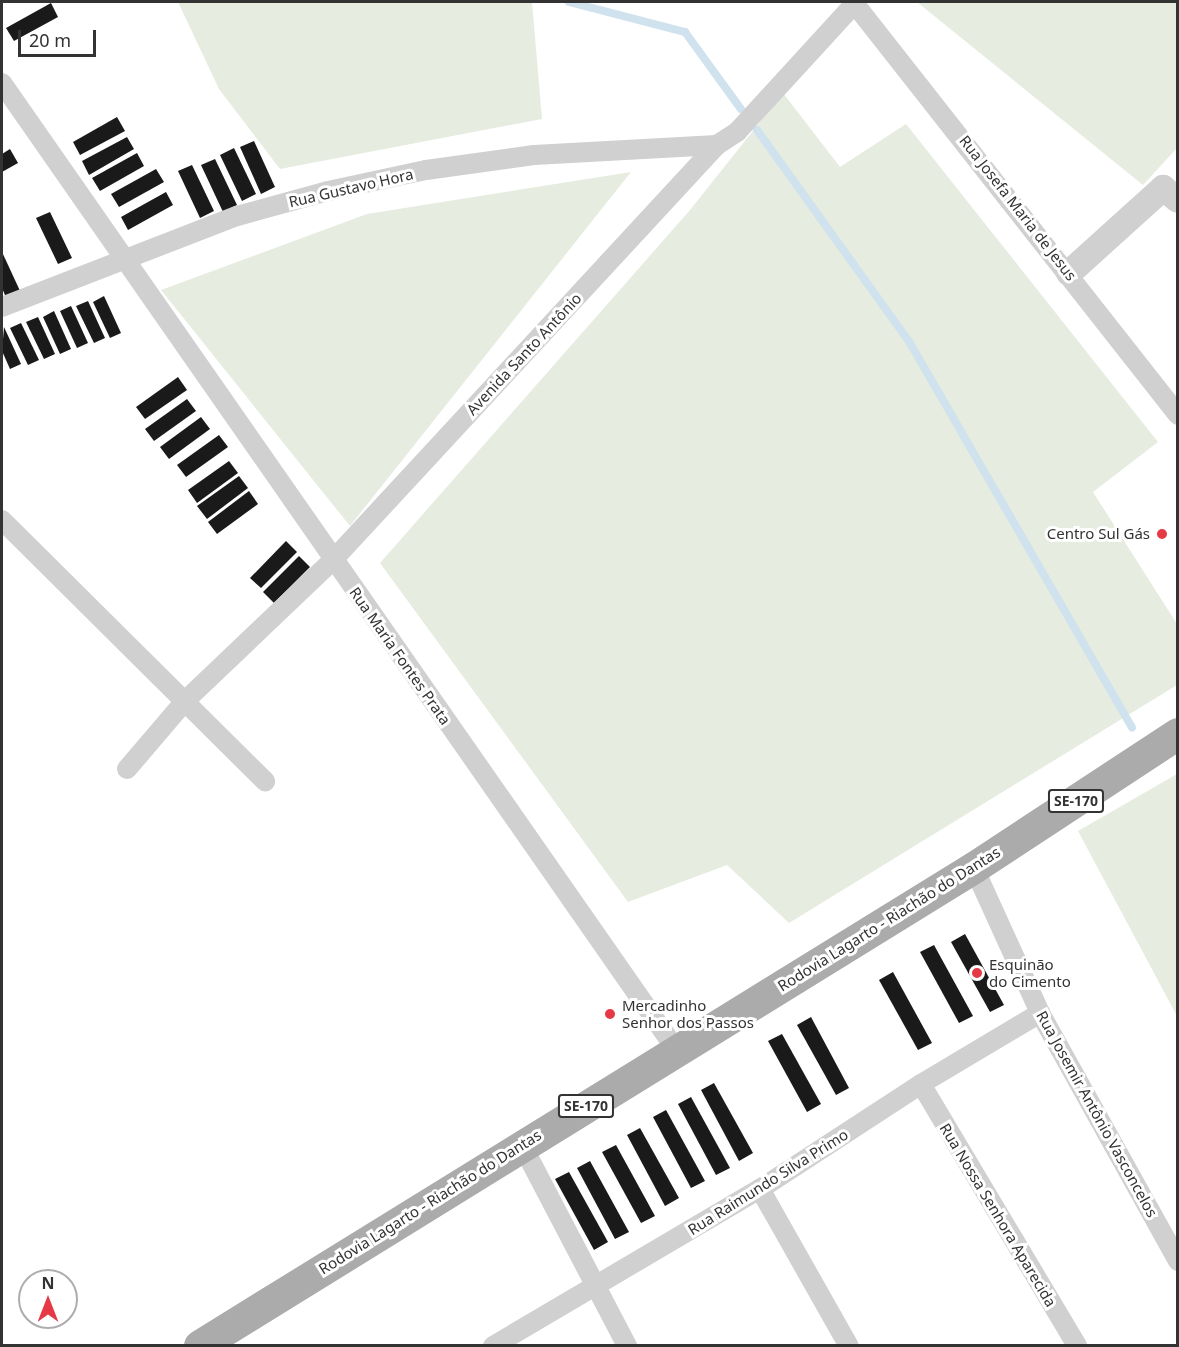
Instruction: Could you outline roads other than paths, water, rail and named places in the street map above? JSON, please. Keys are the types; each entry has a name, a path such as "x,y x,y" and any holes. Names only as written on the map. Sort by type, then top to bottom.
{"main road":[{"name":"Rodovia Lagarto - Riachão do Dantas","path":"200,1346 522,1145 974,868 1178,734"}],"street":[{"name":"Avenida Santo Antônio","path":"127,769 185,701 333,560 717,145 737,132 855,2"},
{"name":"Rua Josefa Maria de Jesus","path":"855,2 1178,415"},
{"name":"Rua Maria Fontes Prata","path":"2,83 676,1051"},
{"name":"Rua Gustavo Hora","path":"2,307 237,216 328,191 426,170 534,155 717,145"},
{"path":"1069,273 1170,194"},
{"path":"2,520 265,781"},
{"name":"Rua Josemir Antônio Vasconcelos","path":"974,868 1040,1013 1178,1261"},
{"name":"Rua Raimundo Silva Primo","path":"493,1346 760,1189 921,1084 1040,1013"},
{"name":"Rua Nossa Senhora Aparecida","path":"921,1084 1077,1346"},
{"path":"522,1145 594,1288 627,1346"},
{"path":"760,1189 849,1346"}],"waterway":[{"path":"569,2 685,32 741,109"},
{"path":"757,130 910,343 1132,727"}],"place":[{"name":"Centro Sul Gás","path":"1162,534"},
{"name":"Esquinão do Cimento","path":"977,973"},
{"name":"Mercadinho Senhor dos Passos","path":"610,1014"}]}
